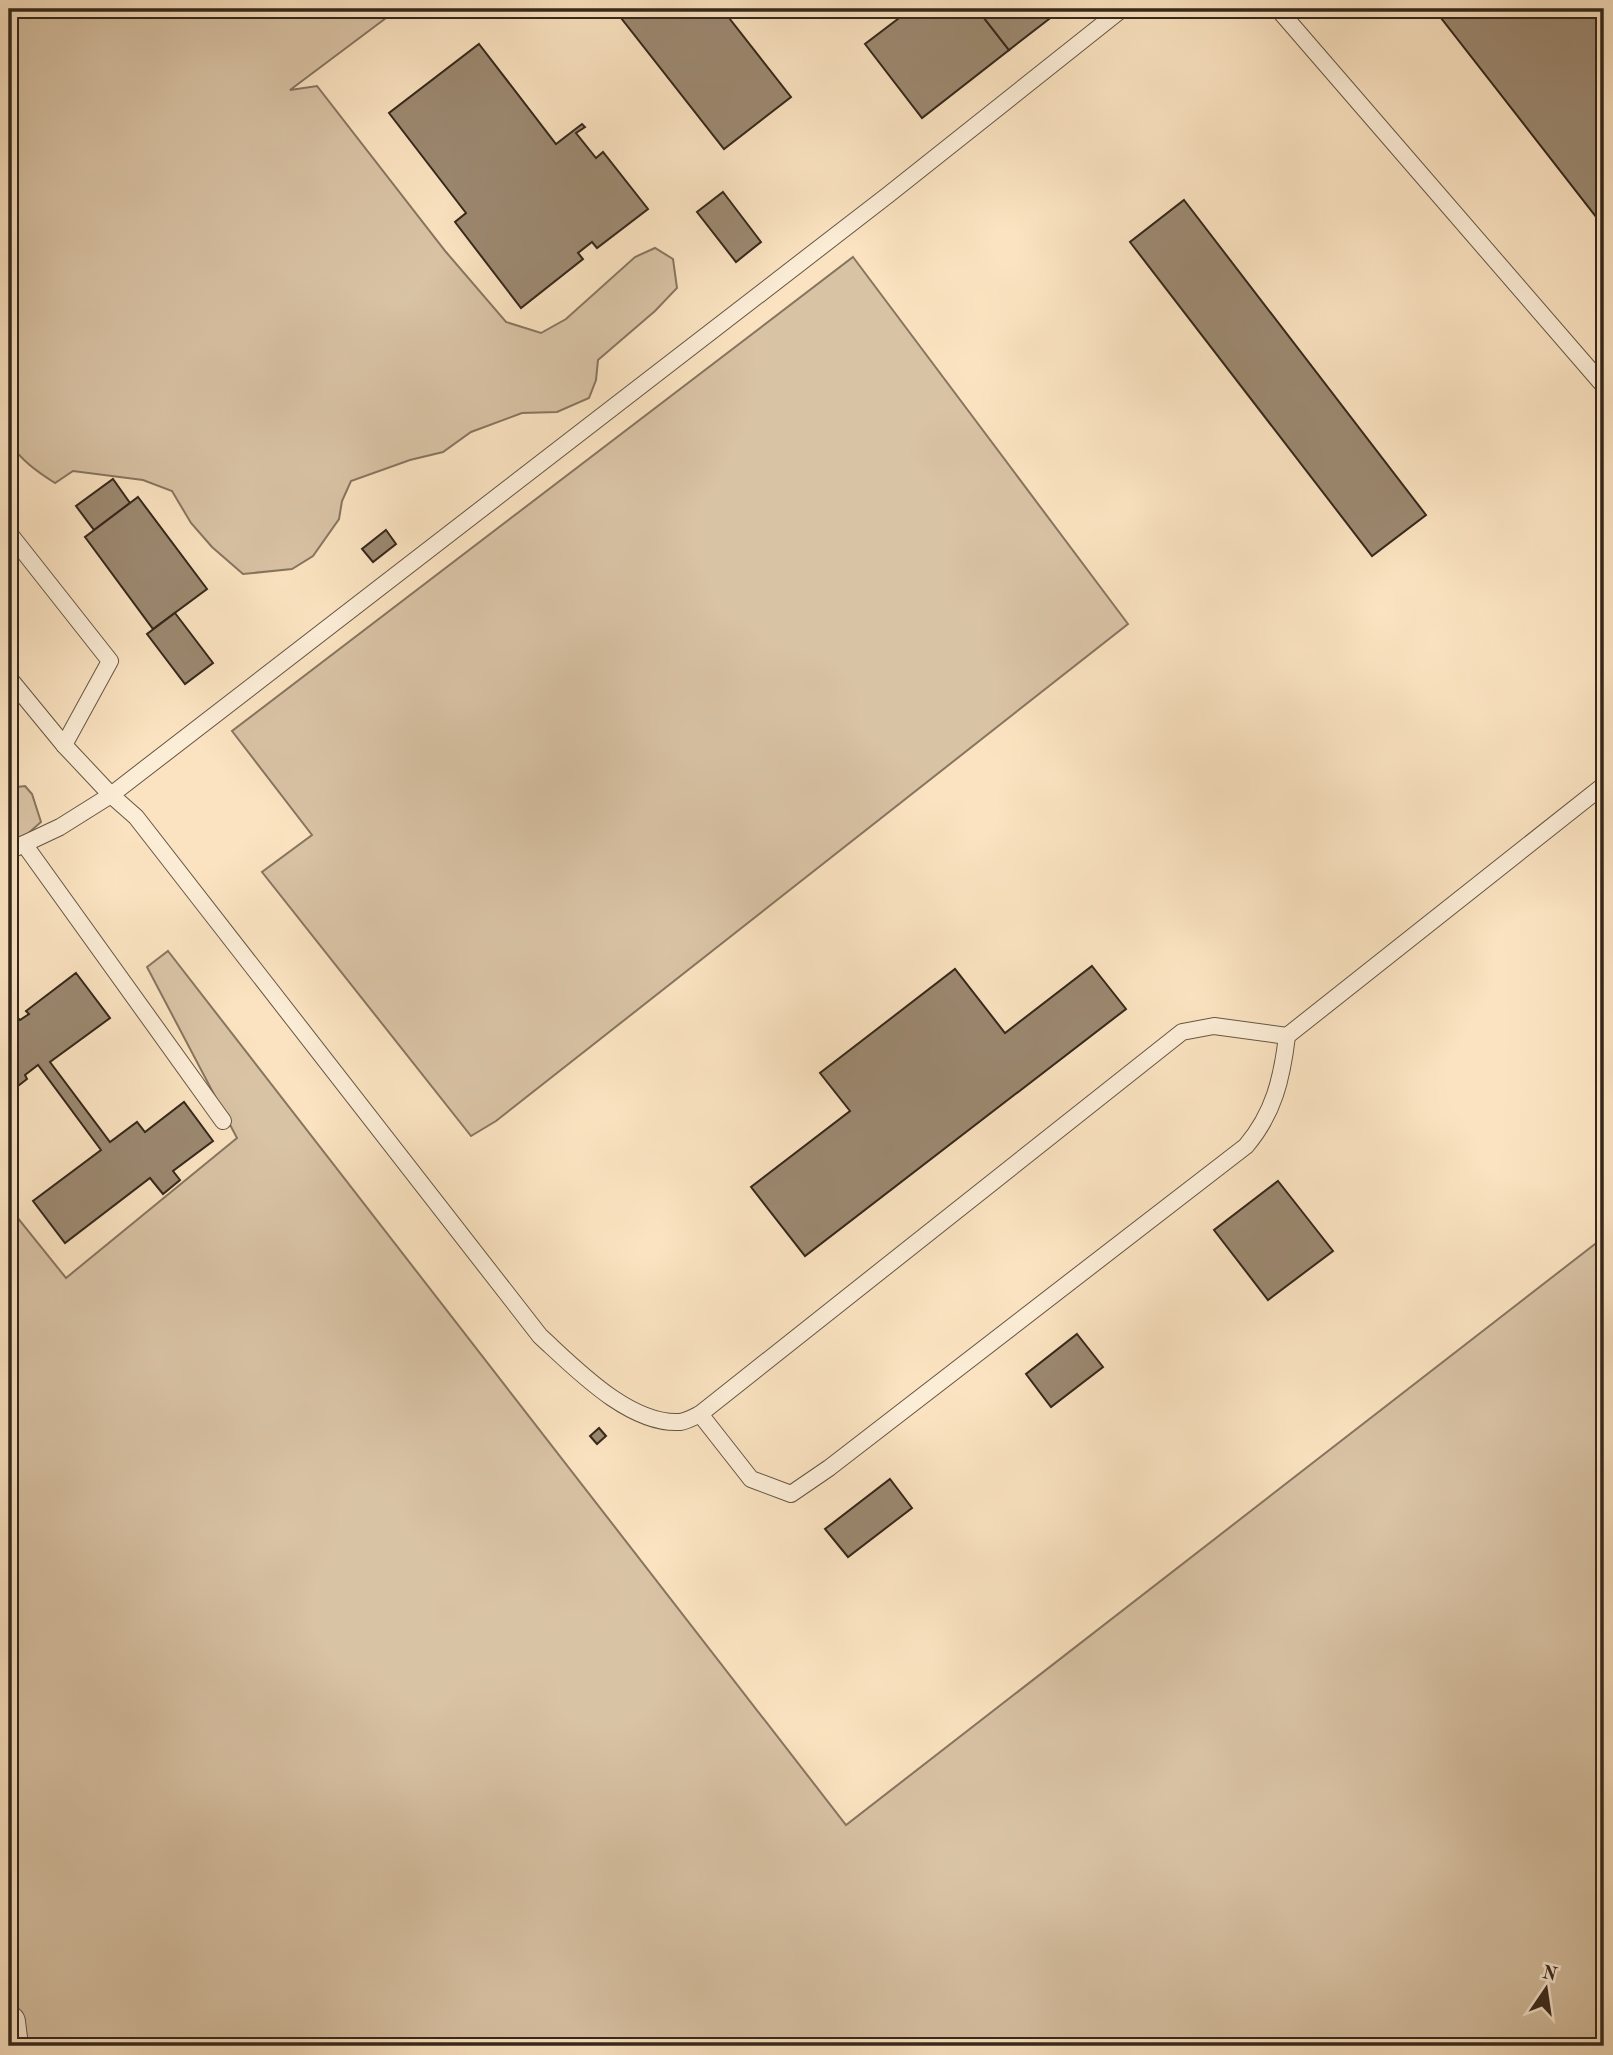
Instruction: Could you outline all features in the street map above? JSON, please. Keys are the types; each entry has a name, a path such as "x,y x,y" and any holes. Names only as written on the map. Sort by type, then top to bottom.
{"street":[{"path":"9,2022 12,2046"}],"lane":[{"path":"9,851 60,827 111,795 888,195 1122,9"},
{"path":"1278,9 1604,387"},
{"path":"9,533 110,662 64,745"},
{"path":"9,678 64,745 111,795 136,817 540,1336 601,1389 643,1415 682,1422 700,1414 1182,1032 1214,1026 1287,1036"},
{"path":"700,1414 751,1479 791,1494 840,1460 1246,1146 1262,1127 1275,1097 1284,1066 1287,1036 1604,785"},
{"path":"24,844 223,1121"}],"shaded area":[{"path":"9,9 398,9 290,90 317,86 446,252 506,322 541,333 566,319 635,257 655,248 673,259 677,288 655,311 598,360 596,380 589,398 557,412 522,413 471,432 443,452 410,460 351,481 342,501 339,519 313,556 292,569 243,574 212,547 191,523 172,491 143,480 73,471 55,483 29,465 9,442"},
{"path":"853,257 1128,624 496,1121 471,1136 262,872 312,835 232,731"},
{"path":"25,786 32,794 41,822 24,837 9,843 9,788"},
{"path":"168,951 846,1825 1604,1237 1604,2046 9,2046 9,1207 66,1278 237,1138 147,967"}],"building":[{"path":"614,9 722,9 791,97 724,149"},
{"path":"911,9 977,9 1009,50 922,118 865,44"},
{"path":"977,9 1062,9 1009,50"},
{"path":"1434,9 1604,9 1604,227"},
{"path":"479,44 556,144 582,124 585,127 576,133 596,158 603,152 648,209 597,248 592,242 578,253 583,259 521,308 455,222 466,213 389,113"},
{"path":"723,192 761,242 736,262 697,212"},
{"path":"1184,200 1426,515 1372,556 1130,242"},
{"path":"113,479 130,503 94,530 76,506"},
{"path":"138,497 207,589 153,629 85,537"},
{"path":"386,530 396,544 373,562 362,549"},
{"path":"175,613 213,663 185,684 147,634"},
{"path":"1092,966 1126,1009 805,1256 751,1187 850,1111 820,1073 955,969 1005,1033"},
{"path":"76,973 110,1018 50,1062 110,1142 137,1122 145,1132 184,1102 213,1141 173,1171 180,1180 163,1194 150,1178 65,1243 33,1201 101,1150 38,1065 25,1075 27,1079 9,1093 9,1023 17,1017 20,1020 29,1014 26,1011"},
{"path":"1278,1181 1333,1251 1268,1300 1214,1230"},
{"path":"1077,1334 1103,1367 1051,1407 1026,1374"},
{"path":"599,1428 606,1436 597,1444 590,1436"},
{"path":"890,1479 912,1508 848,1557 825,1529"}]}
